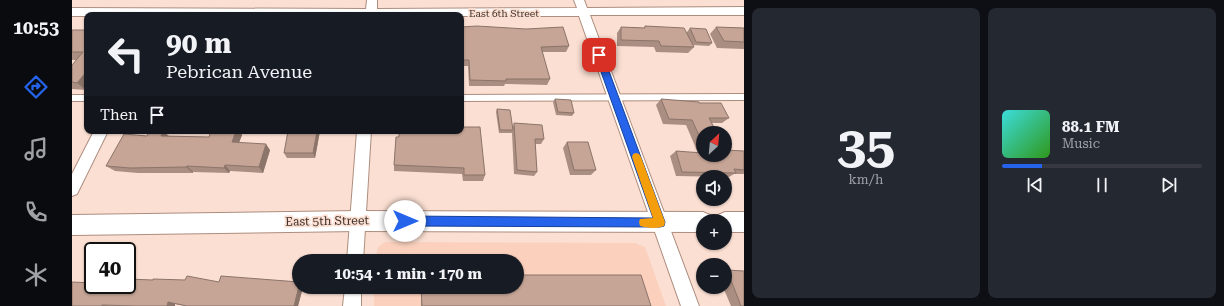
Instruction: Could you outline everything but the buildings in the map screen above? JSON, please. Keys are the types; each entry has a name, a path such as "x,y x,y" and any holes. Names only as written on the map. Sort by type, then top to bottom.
{"street":[{"path":"160,12 166,0"},
{"path":"371,12 372,0"},
{"path":"581,6 690,306"},
{"name":"East 6th Street","path":"424,12 581,6 744,11"},
{"name":"East 6th Street","path":"72,12 84,12"},
{"path":"72,189 100,134"},
{"path":"356,254 364,134"},
{"name":"East 5th Street","path":"72,226 358,221 696,222"},
{"path":"732,222 744,222"},
{"path":"352,306 353,294"}],"lane":[{"path":"72,98 84,98"},
{"path":"464,98 744,98"}],"shaded area":[{"path":"385,242 635,243 645,247 666,306 374,306 374,294 524,294 524,254 376,254 378,247"}],"slow traffic":[{"path":"636,157 660,222 644,222"}],"route":[{"path":"405,221 660,222 599,55"}]}
